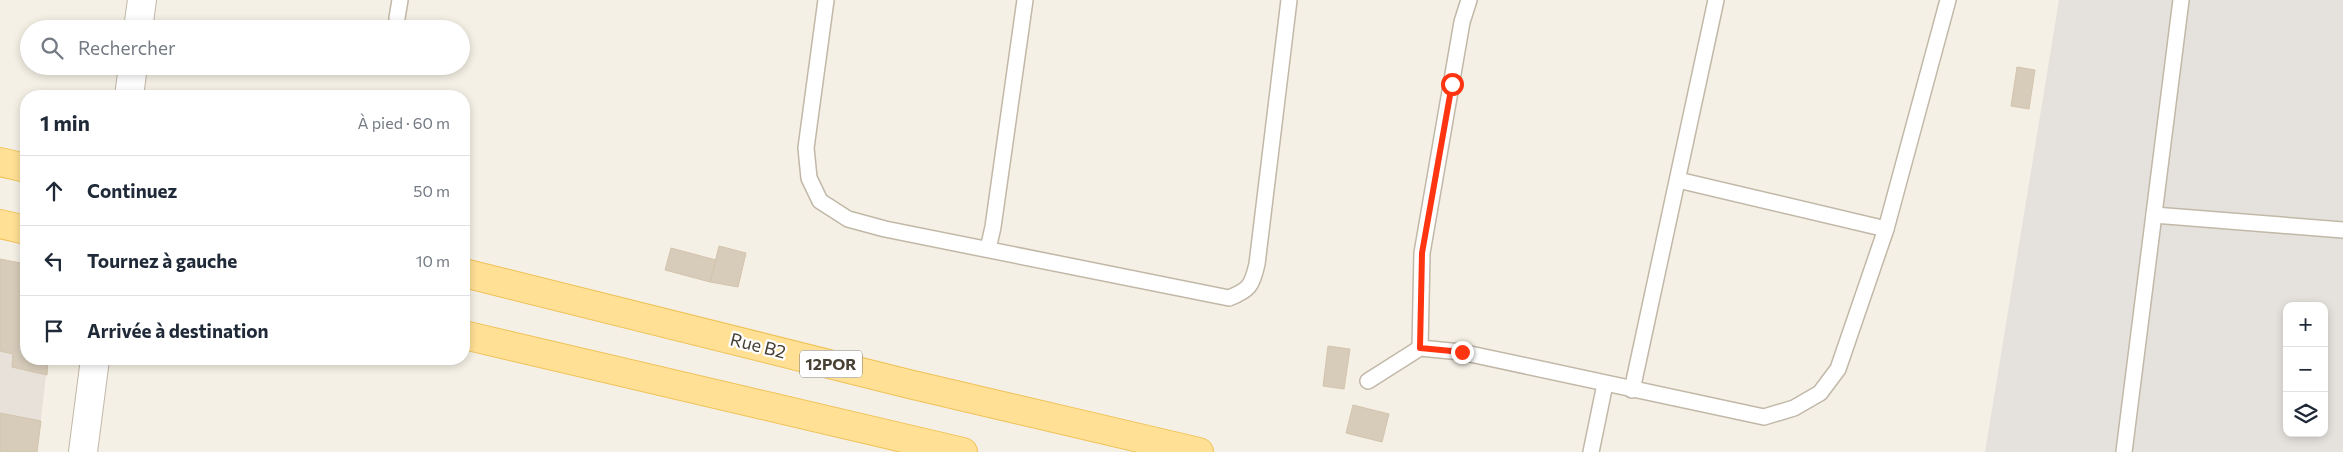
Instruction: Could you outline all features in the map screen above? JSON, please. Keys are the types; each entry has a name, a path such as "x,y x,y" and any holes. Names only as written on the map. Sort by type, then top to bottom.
{"main road":[{"path":"0,162 20,167"},
{"path":"0,224 20,229"},
{"name":"Rue B2","path":"470,274 909,384 1199,452"},
{"path":"470,337 902,445 963,452"}],"street":[{"path":"139,20 142,0"},
{"path":"130,90 132,75"},
{"path":"83,452 94,365"}],"lane":[{"path":"397,18 400,0"},
{"path":"826,0 806,148 808,178 820,201 848,219 885,229 1229,298 1246,291 1254,278 1257,264 1289,0"},
{"path":"988,249 993,227 1025,0"},
{"path":"1420,348 1422,253 1462,22 1469,0"},
{"path":"1632,390 1716,0"},
{"path":"1368,381 1420,348 1462,352 1764,417 1794,408 1820,393 1838,369 1886,229 1948,0"},
{"path":"2124,452 2181,0"},
{"path":"1678,180 1886,229"},
{"path":"2154,215 2343,230"},
{"path":"1591,452 1605,384"}],"shaded area":[{"path":"2059,0 2343,0 2343,452 1985,452"},
{"path":"0,259 20,263 20,365 47,365 37,452 0,452"}],"building":[{"path":"2017,67 2035,70 2029,109 2011,106"},
{"path":"719,246 746,253 738,287 710,282"},
{"path":"671,248 716,260 710,282 665,270"},
{"path":"0,259 20,263 20,365 48,365 47,375 12,367 13,354 0,351"},
{"path":"1328,346 1350,349 1344,389 1323,386"},
{"path":"1353,405 1389,414 1382,442 1346,433"},
{"path":"0,413 41,421 37,452 0,452"}],"route":[{"path":"1452,84 1422,253 1420,348 1462,352"}]}
